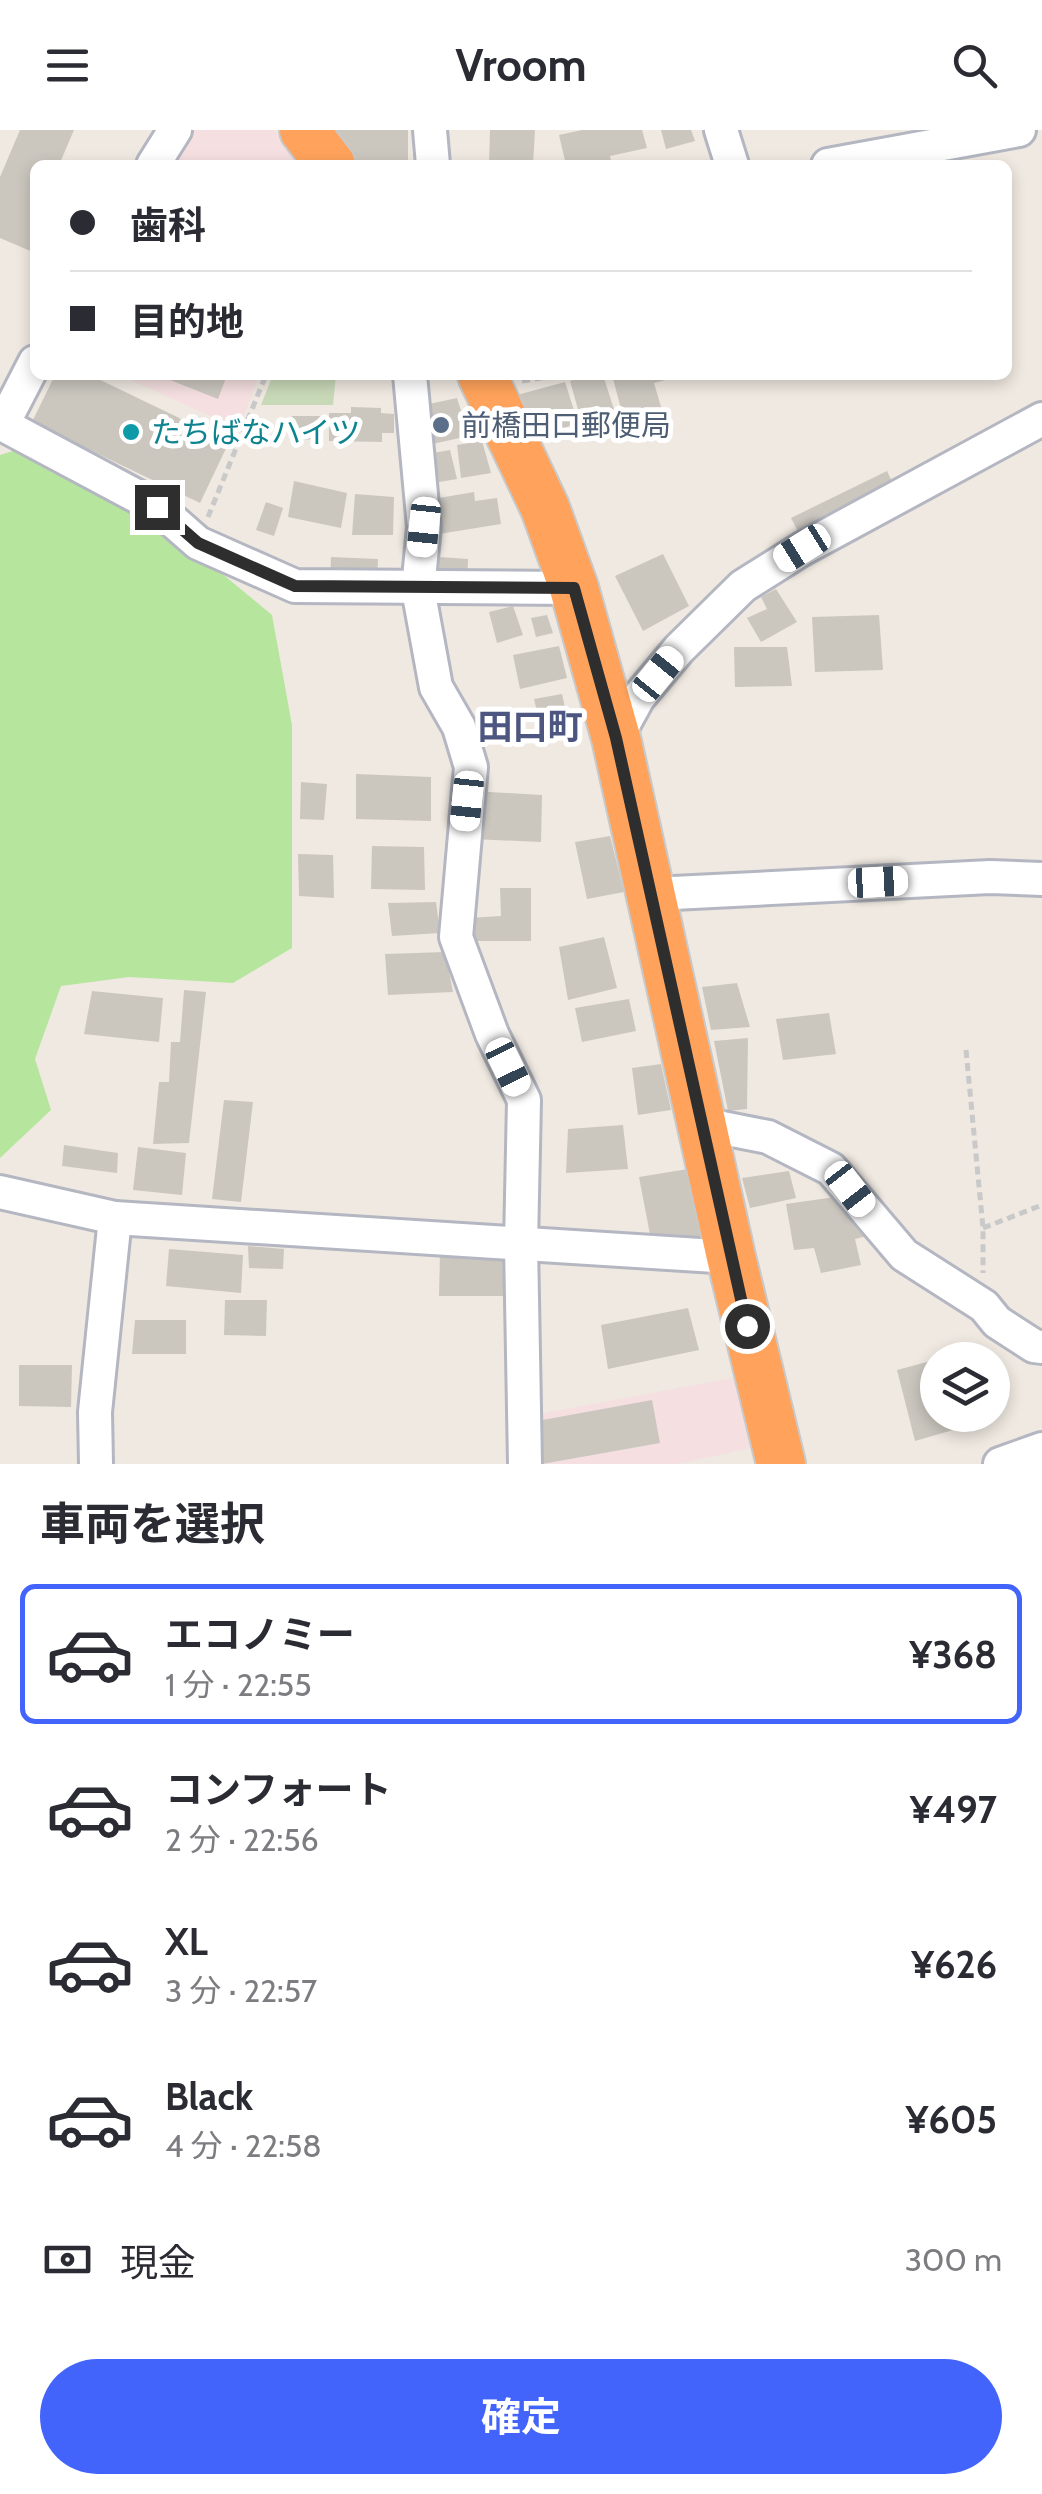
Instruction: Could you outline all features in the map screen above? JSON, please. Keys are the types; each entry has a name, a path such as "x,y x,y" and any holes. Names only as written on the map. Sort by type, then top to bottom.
{"highway":[{"path":"304,130 327,160"},
{"path":"484,380 546,508 574,588 616,738 730,1258 781,1464"}],"street":[{"path":"156,160 175,130"},
{"path":"430,130 433,160"},
{"path":"721,130 730,160"},
{"path":"855,160 1019,130"},
{"path":"30,371 2,424 157,507 198,543 295,586 574,588"},
{"path":"410,380 424,527 418,588 436,687 459,727 471,767 456,937 492,1034 524,1100 521,1244 525,1464"},
{"path":"616,738 638,698 679,649 743,586 802,548 1042,419"},
{"path":"653,894 990,876 1042,879"},
{"path":"702,1124 768,1137 832,1170 904,1255 984,1306 996,1322 1042,1348"},
{"path":"0,1192 115,1218 730,1258"},
{"path":"96,1464 95,1412 115,1218"},
{"path":"1000,1464 1042,1449"}],"path":[{"path":"198,543 264,380"},
{"path":"966,1050 983,1228 984,1306"},
{"path":"983,1228 1042,1204"}],"shaded area":[{"path":"187,130 274,130 299,160 167,160"},
{"path":"131,380 257,380 239,429"},
{"path":"738,1377 755,1447 678,1464 534,1464 534,1415"}],"green space":[{"path":"271,380 336,380 333,405 261,405"},
{"path":"16,450 95,487 125,510 197,553 272,615 292,725 292,948 233,983 129,977 61,986 35,1059 51,1110 0,1158 0,455"}],"building":[{"path":"20,130 74,130 61,160 30,160 30,251 0,238 0,177"},
{"path":"324,130 408,130 408,160 346,160"},
{"path":"490,130 535,130 533,160 489,160"},
{"path":"582,130 642,130 647,148 610,156 611,160 565,160 559,135"},
{"path":"661,130 691,130 695,141 666,149"},
{"name":"たちばなハイツ","path":"53,380 100,380 229,442 200,503 32,422"},
{"path":"170,380 225,380 218,399"},
{"path":"605,380 619,425 585,434 570,381"},
{"path":"613,380 665,380 654,383 662,410 624,420"},
{"path":"565,382 578,423 535,438 517,395"},
{"path":"457,398 469,436 423,446 415,407"},
{"path":"351,407 381,408 381,413 394,414 394,433 382,433 382,442 329,441 329,413 351,413"},
{"path":"292,416 320,416 322,439 291,440"},
{"path":"482,441 491,473 461,478 457,445"},
{"path":"450,450 457,479 439,482 433,453"},
{"path":"887,471 896,490 802,539 791,518"},
{"path":"294,481 347,493 341,528 288,517"},
{"path":"474,492 475,501 497,498 501,524 439,534 433,499"},
{"path":"355,494 394,497 393,535 352,535"},
{"path":"266,502 283,508 274,536 256,530"},
{"path":"663,554 689,606 643,631 615,576"},
{"path":"425,556 468,559 467,589 423,587"},
{"path":"331,557 378,559 377,586 330,584"},
{"path":"776,589 797,622 761,642 747,618 767,609 761,597"},
{"path":"513,606 523,635 497,643 489,612"},
{"path":"547,615 553,633 536,637 531,618"},
{"path":"879,615 883,670 815,672 812,617"},
{"path":"559,646 567,678 520,689 513,655"},
{"path":"734,647 787,647 792,686 735,687"},
{"path":"562,694 567,716 539,721 534,699"},
{"path":"356,774 431,777 431,821 356,819"},
{"path":"301,782 327,784 324,820 300,819"},
{"path":"473,791 542,795 541,842 472,839"},
{"path":"610,836 624,892 587,899 575,842"},
{"path":"372,846 424,847 425,890 371,889"},
{"path":"298,854 333,855 334,898 299,896"},
{"path":"500,888 531,888 531,941 470,941 468,918 501,916"},
{"path":"436,902 440,933 392,936 388,903"},
{"path":"604,937 617,988 568,1000 559,947"},
{"path":"445,952 453,992 388,995 385,954"},
{"path":"737,983 750,1027 711,1030 702,987"},
{"path":"184,990 206,992 189,1143 153,1144 159,1082 169,1082 171,1042 180,1042"},
{"path":"92,991 163,998 159,1042 84,1034"},
{"path":"629,999 636,1031 582,1042 575,1008"},
{"path":"829,1013 836,1054 783,1060 776,1019"},
{"path":"748,1038 747,1109 728,1111 714,1041"},
{"path":"661,1064 671,1110 638,1115 632,1068"},
{"path":"224,1100 253,1102 241,1202 212,1199"},
{"path":"623,1125 628,1169 566,1173 568,1129"},
{"path":"64,1145 118,1153 117,1173 62,1166"},
{"path":"138,1147 186,1153 182,1195 133,1190"},
{"path":"688,1169 701,1239 652,1245 639,1177"},
{"path":"789,1171 796,1198 750,1208 742,1178"},
{"path":"835,1197 867,1236 855,1239 861,1265 821,1273 814,1248 794,1250 786,1204"},
{"path":"248,1246 284,1249 283,1269 249,1268"},
{"path":"169,1249 243,1255 241,1293 166,1286"},
{"path":"440,1253 505,1256 505,1296 439,1296"},
{"path":"225,1300 267,1300 266,1336 224,1335"},
{"path":"688,1308 699,1350 608,1369 601,1325"},
{"path":"135,1320 186,1320 186,1354 132,1354"},
{"path":"920,1364 920,1432 946,1432 915,1441 897,1370"},
{"path":"19,1365 72,1365 71,1407 19,1406"},
{"path":"652,1400 660,1443 542,1464 537,1421"}],"place":[{"name":"前橋田口郵便局","path":"441,425"},
{"name":"たちばなハイツ","path":"131,432"}],"district":[{"name":"田口町","path":"530,726"}],"route":[{"path":"157,507 198,543 295,586 574,588 616,738 653,894 747,1326"}]}
